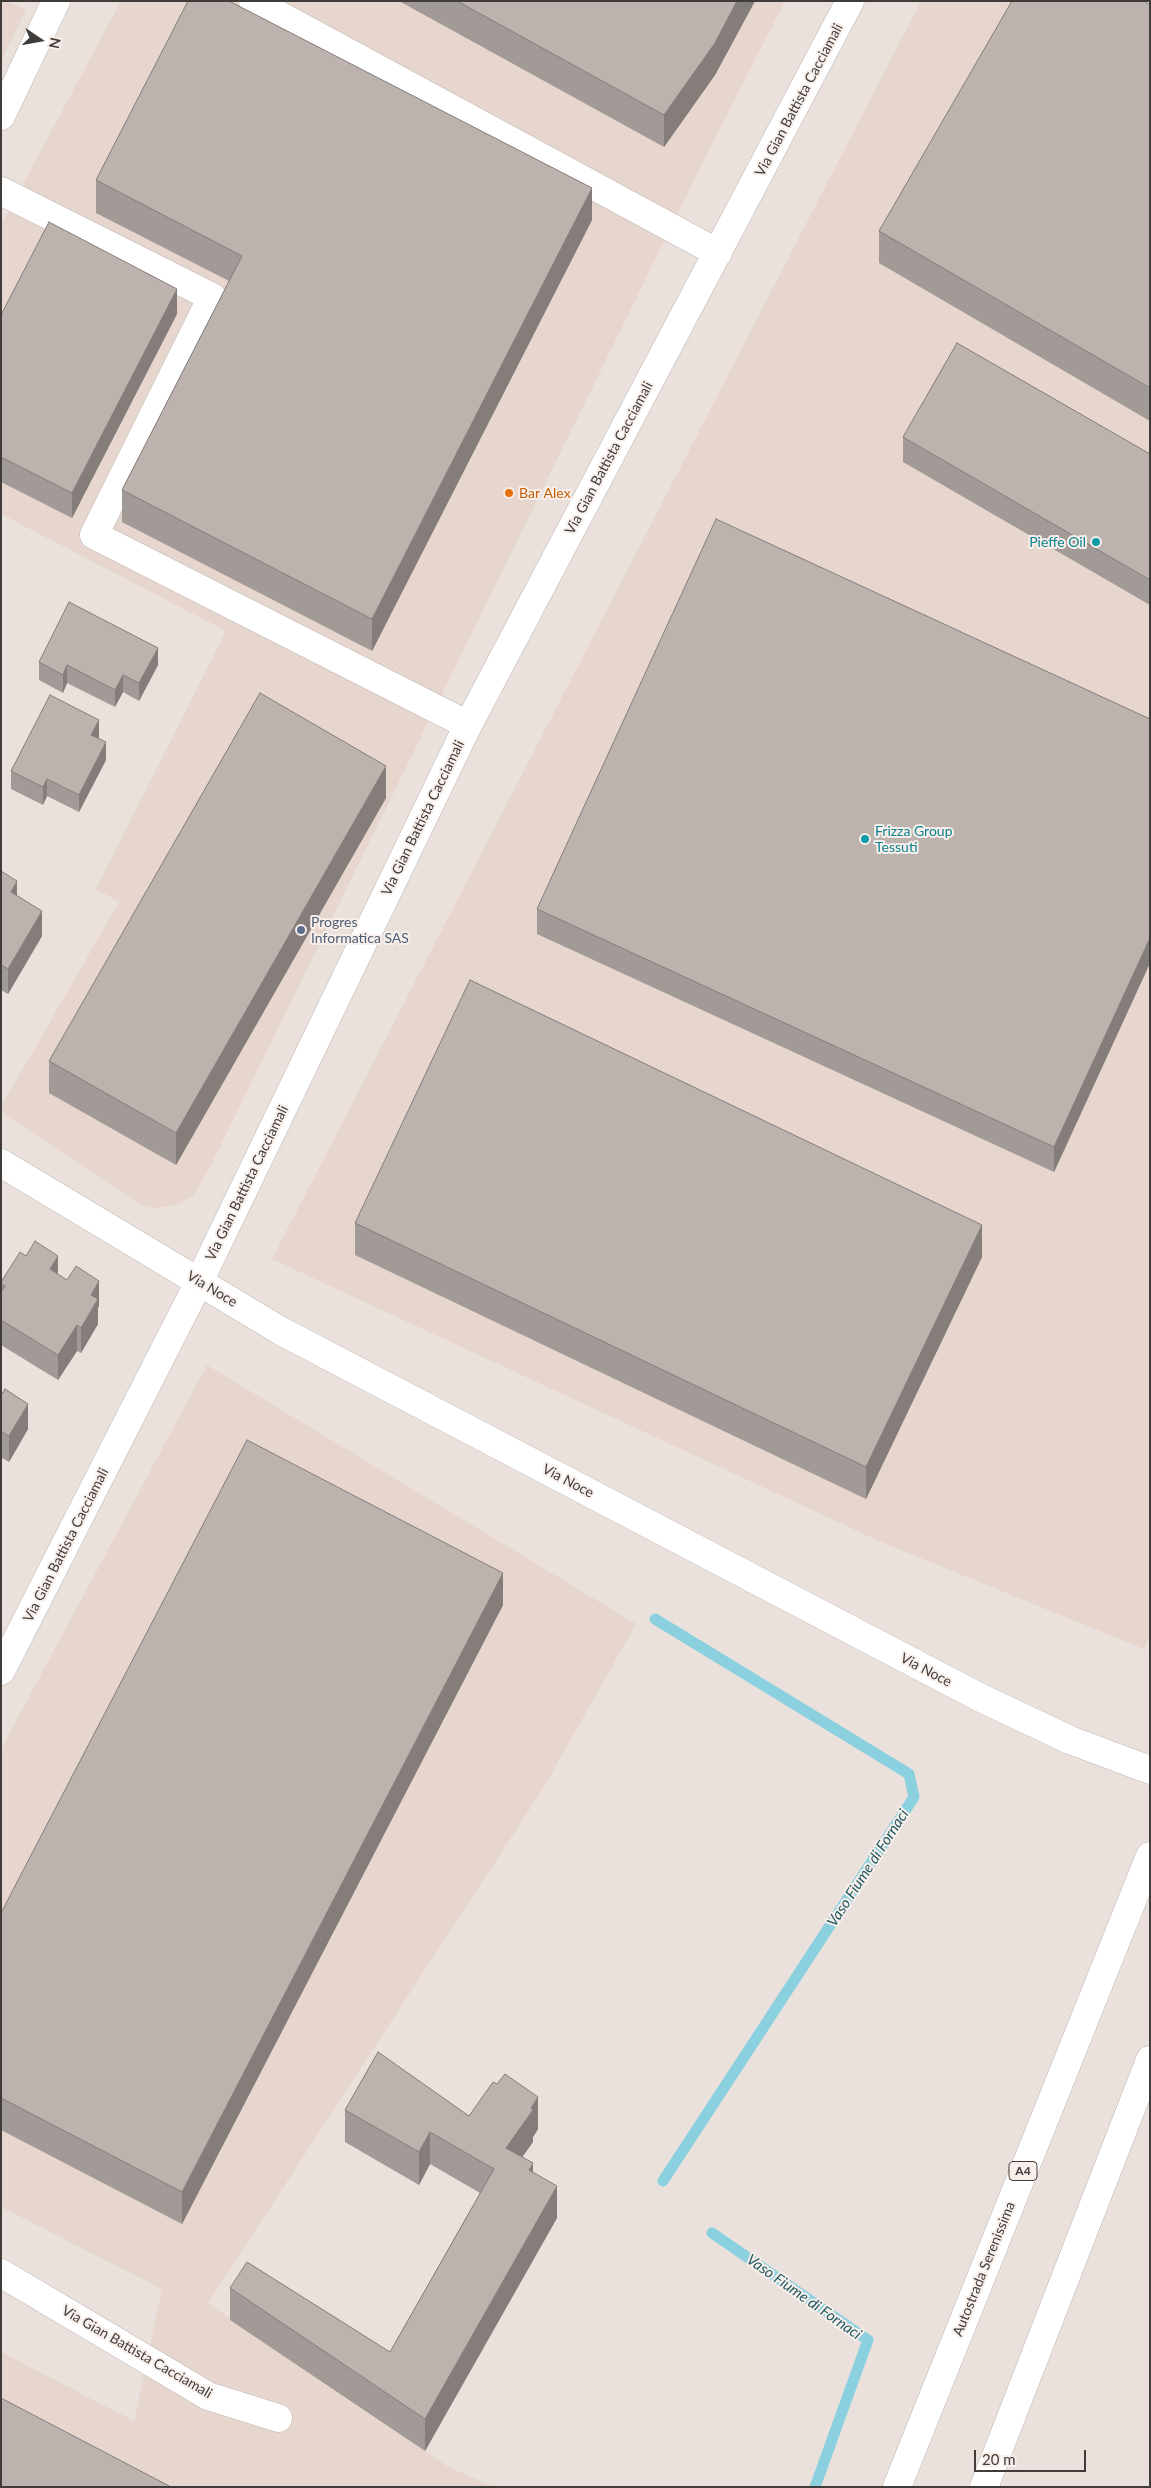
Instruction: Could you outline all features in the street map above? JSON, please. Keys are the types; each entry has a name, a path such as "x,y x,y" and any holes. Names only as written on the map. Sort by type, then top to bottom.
{"main road":[{"path":"1,116 56,1"},
{"path":"252,1 718,253"},
{"name":"Via Gian Battista Cacciamali","path":"1,1671 199,1282 468,725 850,1"},
{"path":"1,192 212,297 94,535 468,725"},
{"name":"Via Noce","path":"1,1163 290,1336 979,1697 1070,1740 1150,1770"},
{"name":"Autostrada Serenissima","path":"897,2487 1150,1856"},
{"path":"984,2487 1150,2060"},
{"name":"Via Gian Battista Cacciamali","path":"1,2273 208,2396 278,2418"}],"shaded area":[{"path":"1,1 7,1 26,10 1,61"},
{"path":"121,1 785,1 704,160 208,1171 194,1195 176,1205 155,1208 140,1204 1,1112 1,1107 119,902 96,889 226,631 1,514 1,225"},
{"path":"921,1 1150,1 1150,1637 1144,1649 881,1542 272,1259"},
{"path":"207,1365 636,1624 544,1787 208,2303 447,2466 493,2487 1,2487 1,2352 134,2421 162,2289 1,2207 1,1749"}],"building":[{"path":"188,1 229,1 592,188 372,619 122,490 242,256 96,180"},
{"path":"457,1 737,1 715,43 664,115"},
{"path":"1012,1 1144,1 1150,5 1150,388 879,231"},
{"path":"49,222 177,289 72,493 1,457 1,315"},
{"name":"Pieffe Oil","path":"957,343 1150,454 1150,580 903,437"},
{"name":"Frizza Group Tessuti","path":"716,519 1150,719 1150,938 1054,1147 537,909"},
{"path":"69,602 158,648 139,683 123,675 115,690 67,665 63,675 39,662"},
{"path":"260,693 386,766 176,1133 49,1061"},
{"path":"50,695 99,720 91,735 106,742 79,795 47,779 43,787 11,771"},
{"path":"1,871 17,881 11,892 42,911 8,969 1,965"},
{"path":"470,980 982,1225 866,1467 355,1223"},
{"path":"35,1241 58,1256 50,1269 67,1280 76,1266 99,1281 91,1295 98,1299 81,1328 77,1325 58,1355 1,1320 1,1292 5,1286 1,1282 20,1252 26,1256"},
{"path":"5,1389 28,1404 9,1436 1,1433 1,1392 3,1393"},
{"path":"247,1440 503,1573 182,2192 1,2098 1,1913"},
{"path":"378,2052 469,2116 493,2082 497,2084 505,2074 538,2097 531,2108 533,2110 506,2148 533,2163 529,2170 557,2186 425,2419 230,2288 247,2262 390,2352 494,2169 430,2132 419,2152 345,2110"},
{"path":"1,2398 171,2487 1,2487"}],"waterway":[{"name":"Vaso Fiume di Fornaci","path":"655,1619 909,1774 914,1797 663,2181"},
{"name":"Vaso Fiume di Fornaci","path":"712,2233 868,2340 815,2487"}],"place":[{"name":"Bar Alex","path":"509,493"},
{"name":"Pieffe Oil","path":"1096,542"},
{"name":"Frizza Group Tessuti","path":"865,839"},
{"name":"Progres Informatica SAS","path":"301,930"}]}
